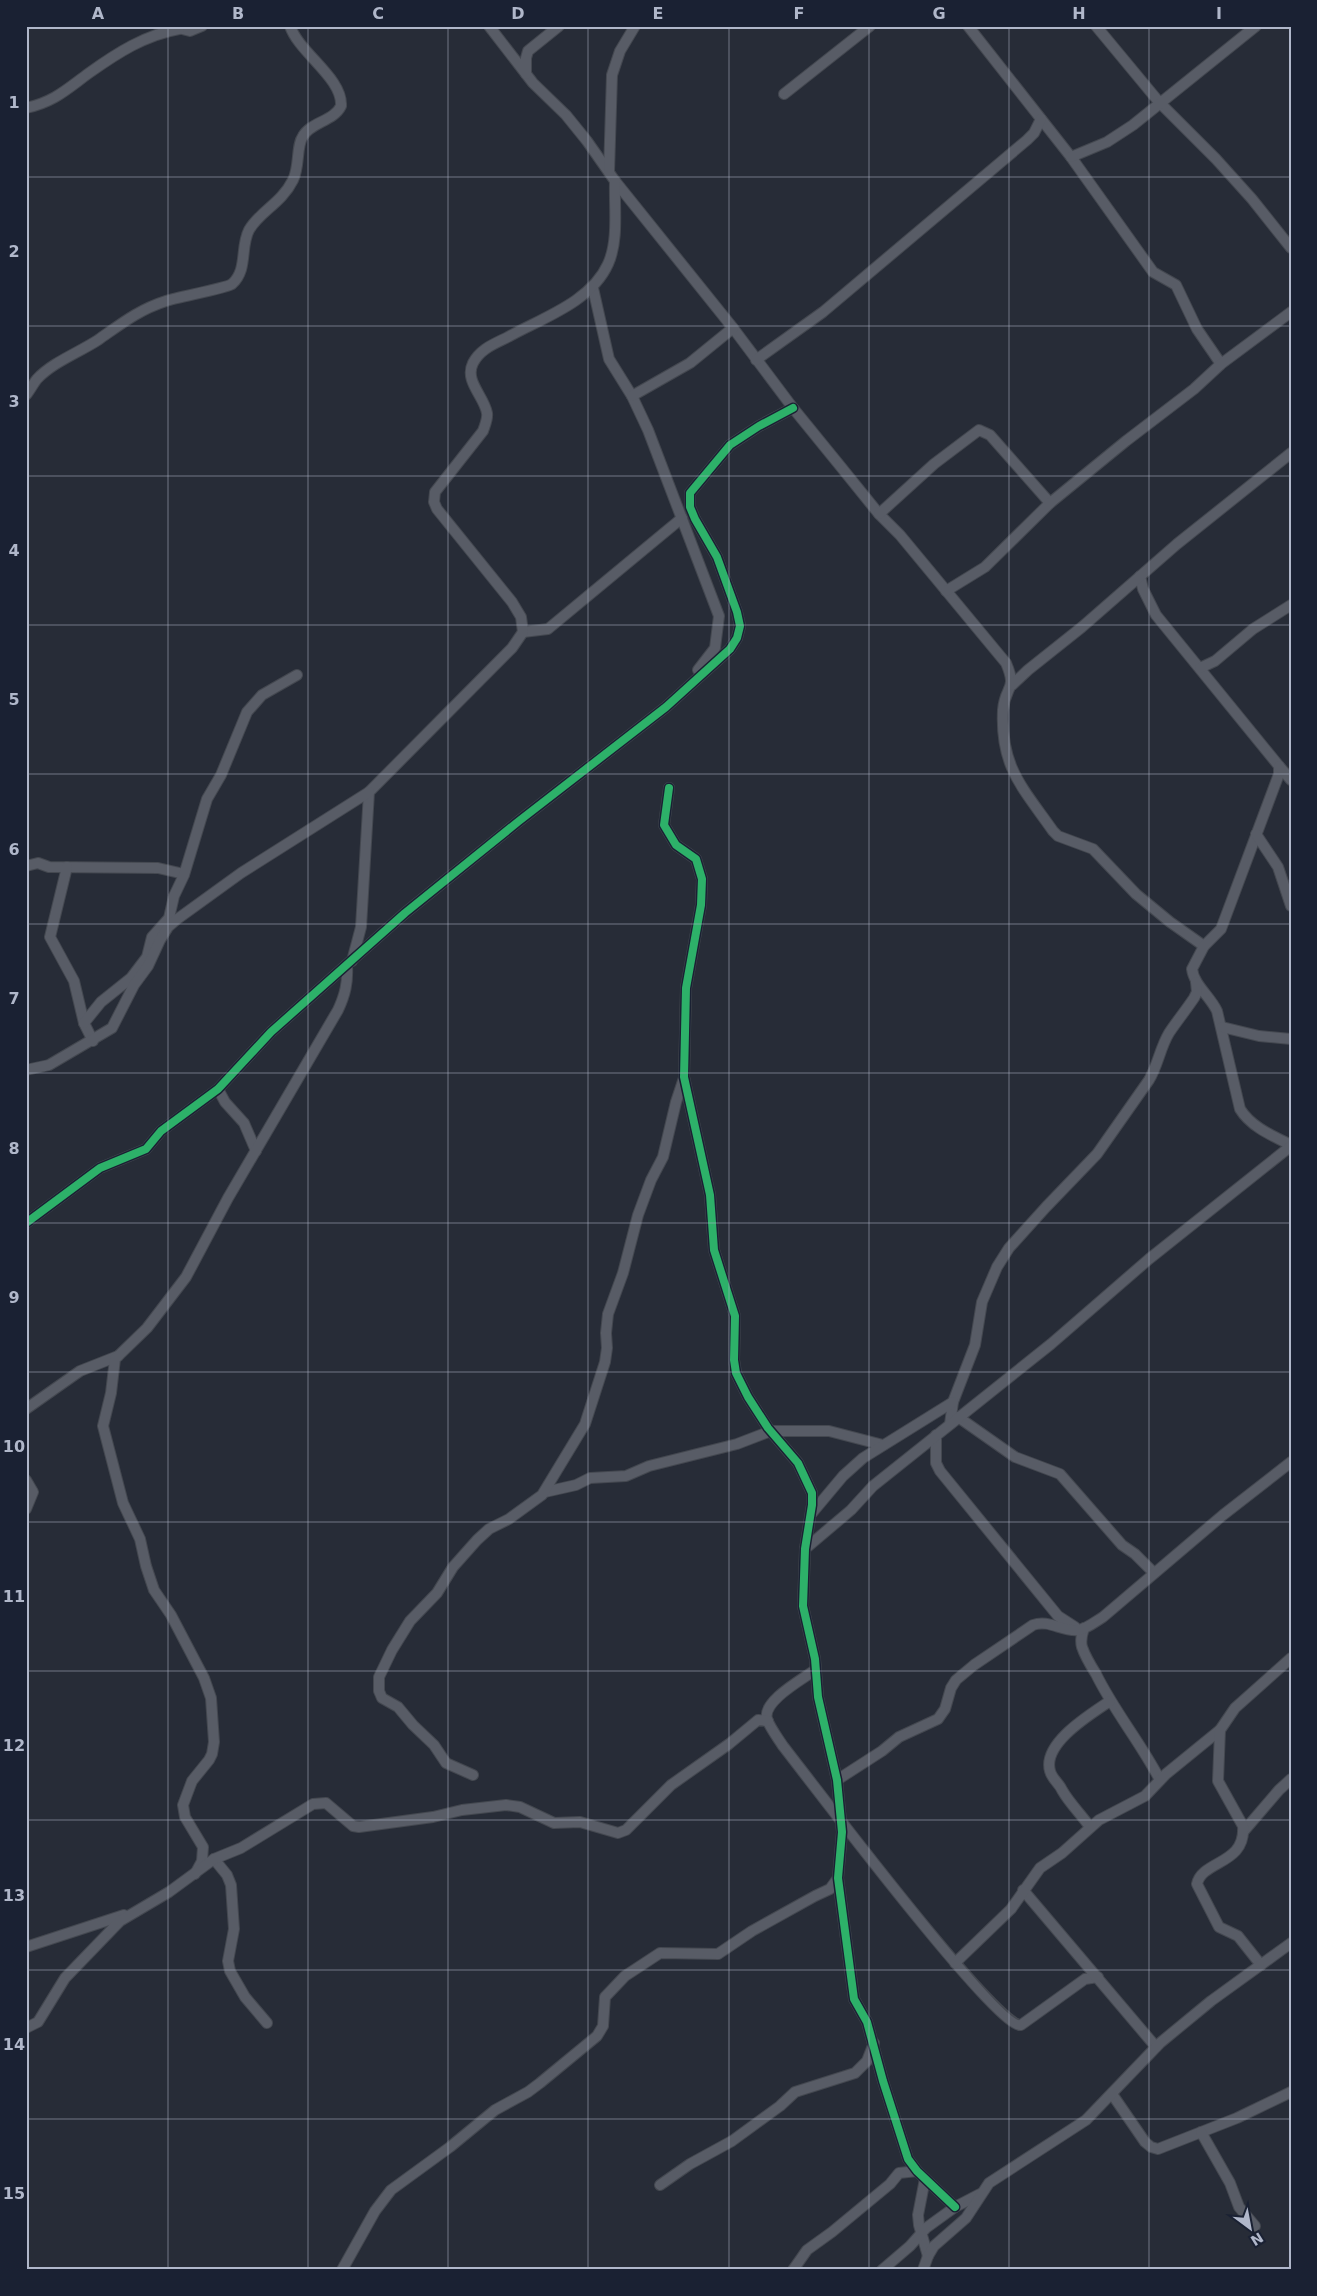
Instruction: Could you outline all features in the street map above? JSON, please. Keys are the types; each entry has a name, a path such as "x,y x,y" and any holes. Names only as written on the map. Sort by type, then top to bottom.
{"street":[{"path":"26,108 44,104 55,99 90,73 148,37 176,28 190,31 202,26"},
{"path":"26,395 37,380 51,368 97,341 129,316 173,298 228,286 240,274 247,232 257,219 283,196 293,181 298,170 303,134 335,113 341,106 338,91 327,74 301,47 293,36 290,26"},
{"path":"489,26 526,74 571,122 612,177 733,328 792,408 879,514 900,535 1006,663 1014,669 1028,670"},
{"path":"526,74 528,51 559,26"},
{"path":"26,1070 49,1065 93,1041 112,1028 134,985 148,966 160,940 172,924 241,873 369,792 512,648 523,632 521,616 512,602 437,509 434,498 435,492 484,431 487,419 484,403 470,374 479,352 565,306 593,288 608,264 614,241 612,75 620,51 635,26"},
{"path":"784,94 870,26"},
{"path":"968,26 1071,157 1153,272 1176,285 1197,329 1221,364"},
{"path":"1096,26 1159,102 1234,179 1291,248"},
{"path":"1071,157 1107,142 1134,125 1159,102 1198,75 1250,28"},
{"path":"756,360 823,312 1034,133 1041,119"},
{"path":"1034,133 1053,134"},
{"path":"593,288 609,359 632,396 648,430 719,616 714,648 708,658 666,708"},
{"path":"946,591 985,567 1050,503 1194,389 1221,364 1291,312"},
{"path":"632,396 690,363 733,328"},
{"path":"26,1223 100,1168 146,1149 161,1131 218,1089 272,1032 412,907 519,821 666,708 730,649 737,638 740,626 717,557 690,507 690,493 730,445 758,426 792,408"},
{"path":"879,514 934,464 978,430 990,435 1050,503"},
{"path":"1204,946 1170,922 1136,894 1093,849 1058,836 1017,783 1003,736 1003,709 1006,696 1012,685 1028,670 1082,627 1177,544 1291,453"},
{"path":"523,632 548,629 682,518"},
{"path":"1140,576 1143,589 1156,615 1291,780"},
{"path":"1200,668 1215,661 1253,629 1291,605"},
{"path":"1006,663 1012,678 1012,685"},
{"path":"84,1023 101,1002 131,978 147,957 152,937 169,918 174,896 184,874 207,799 221,774 247,712 262,695 297,675"},
{"path":"805,1549 851,1510 873,1486 1051,1344 1149,1259 1291,1146 1262,1130 1244,1115 1235,1093 1222,1027 1213,1001 1196,982 1192,974 1192,965 1204,946 1221,929 1279,774 1279,766"},
{"path":"669,788 664,825 676,845 696,858 702,879 701,905 686,988 684,1077 710,1195 714,1250 735,1316 734,1360 736,1373 748,1397 771,1432 798,1464 812,1492 811,1514 805,1549 803,1606 815,1659 818,1697 836,1780 842,1838 838,1878 854,1999 867,2022 883,2081 904,2141 906,2154 921,2175 955,2207"},
{"path":"194,1874 202,1861 203,1847 185,1817 183,1805 192,1781 210,1760 212,1754 214,1742 213,1708 204,1678 171,1615 154,1590 140,1538 131,1523 123,1503 103,1426 111,1393 114,1363 118,1356 147,1328 186,1277 228,1198 345,995 349,965 361,927 369,792"},
{"path":"1256,834 1278,867 1291,906"},
{"path":"26,866 38,863 49,867 158,868 184,874"},
{"path":"67,867 50,937 74,982 84,1023 93,1041"},
{"path":"954,1421 953,1402 975,1345 982,1302 997,1267 1009,1248 1046,1206 1097,1154 1149,1080 1155,1070 1169,1033 1197,992 1196,982"},
{"path":"1222,1027 1259,1036 1291,1039"},
{"path":"545,1492 585,1424 605,1362 608,1314 623,1273 638,1215 651,1180 663,1157 684,1077"},
{"path":"218,1089 225,1102 244,1123 256,1151"},
{"path":"26,1409 80,1371 118,1356"},
{"path":"811,1514 854,1466 883,1445 953,1402"},
{"path":"954,1421 1015,1457 1060,1474 1122,1545 1135,1554 1154,1573"},
{"path":"473,1775 446,1763 434,1745 398,1707 382,1698 379,1691 379,1677 392,1650 410,1621 437,1593 453,1567 489,1529 509,1519 545,1492 576,1484 590,1478 626,1476 649,1466 737,1444 771,1432 829,1431 883,1445"},
{"path":"936,1435 936,1463 940,1471 1058,1616 1082,1629"},
{"path":"836,1780 882,1751 899,1737 938,1719 945,1709 951,1688 956,1680 1034,1625 1048,1623 1065,1629 1082,1629 1103,1617 1154,1573 1291,1462"},
{"path":"26,1480 33,1492 26,1509"},
{"path":"1082,1629 1082,1646 1110,1701 1149,1759 1160,1780"},
{"path":"955,1963 1011,1909 1040,1868 1110,1813 1145,1796 1160,1780 1220,1730 1235,1708 1291,1658"},
{"path":"815,1670 776,1698 767,1712 768,1721 783,1746 839,1818 955,1963 1003,2016 1018,2026 1086,1979 1098,1977"},
{"path":"1090,1827 1065,1797 1052,1776 1049,1764 1055,1747 1073,1726 1110,1701"},
{"path":"26,2028 38,2022 65,1978 120,1921 139,1911 214,1859 241,1848 313,1804 326,1803 353,1826 433,1817 462,1810 506,1805 520,1808 554,1823 580,1822 618,1833 626,1830 671,1786 758,1720 768,1721"},
{"path":"1220,1730 1218,1781 1232,1804 1244,1832"},
{"path":"1261,1965 1238,1936 1219,1927 1197,1884 1200,1875 1234,1854 1244,1832 1279,1790 1291,1780"},
{"path":"214,1859 227,1875 231,1885 234,1929 228,1961 230,1971 245,1998 267,2024"},
{"path":"342,2270 375,2210 391,2190 450,2147 495,2110 528,2092 597,2036 603,2026 605,1996 625,1976 660,1953 718,1954 752,1931 815,1896 824,1893 838,1878"},
{"path":"1023,1890 1156,2047"},
{"path":"26,1947 139,1911"},
{"path":"882,2270 921,2234 955,2207 980,2193 998,2176 1086,2120 1156,2047 1212,2001 1291,1942"},
{"path":"660,2185 690,2164 732,2141 780,2106 791,2094 854,2073 867,2061 874,2043"},
{"path":"1112,2094 1145,2142 1151,2147 1158,2149 1237,2118 1291,2092"},
{"path":"1201,2132 1230,2182 1239,2208 1255,2226"},
{"path":"793,2270 807,2250 869,2202 899,2173 921,2175"},
{"path":"921,2175 918,2215 921,2234 928,2256"},
{"path":"923,2270 934,2246 966,2218 980,2193"}],"cycle path":[{"path":"26,1223 100,1168 146,1149 161,1131 218,1089 271,1032 405,913 519,821 666,707 730,649 737,638 740,626 737,612 717,557 690,507 690,493 730,445 759,426 793,408"},
{"path":"669,788 664,825 676,845 696,859 702,879 701,905 686,988 684,1077 710,1195 714,1250 735,1316 734,1360 736,1373 748,1397 768,1428 798,1463 812,1493 805,1549 803,1606 815,1659 818,1697 837,1780 842,1832 838,1878 854,1999 867,2022 883,2081 908,2159 917,2171 955,2207"}]}
